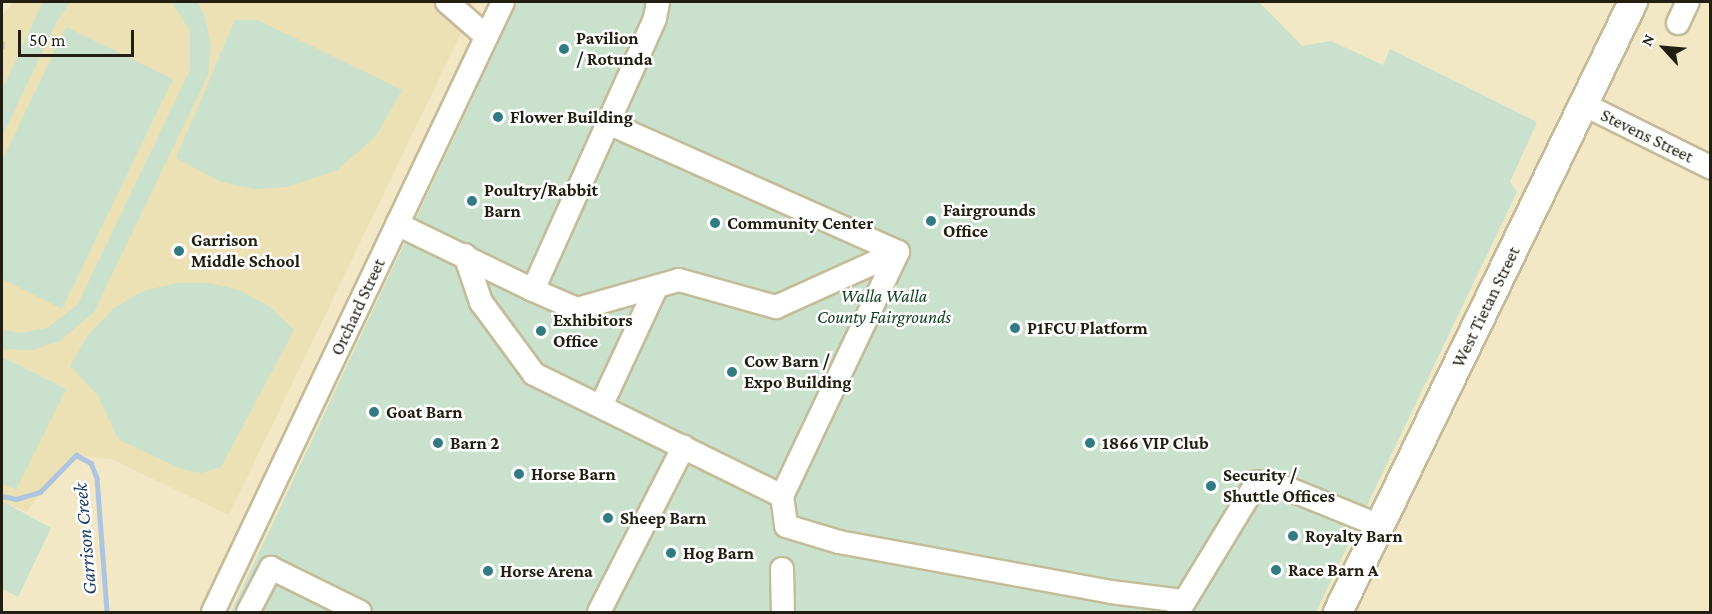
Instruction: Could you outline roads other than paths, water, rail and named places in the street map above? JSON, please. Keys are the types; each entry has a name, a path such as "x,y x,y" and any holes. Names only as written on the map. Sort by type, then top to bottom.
{"main road":[{"name":"West Tietan Street","path":"1338,612 1633,2"}],"street":[{"path":"447,2 486,36"},
{"name":"Orchard Street","path":"213,612 503,2"},
{"path":"533,290 655,18 658,2"},
{"path":"1678,23 1688,2"},
{"name":"Stevens Street","path":"1584,104 1710,167"},
{"path":"608,123 898,252"},
{"path":"397,224 577,309 678,280 776,307 898,252"},
{"path":"898,252 782,496 786,526 839,542 1111,592 1180,607 1257,482 1289,489 1380,526"},
{"path":"465,255 481,302 534,374 782,496"},
{"path":"601,406 657,286"},
{"path":"599,612 684,446"},
{"path":"224,590 257,610 271,568 360,612"},
{"path":"782,569 783,612"}],"waterway":[{"name":"Garrison Creek","path":"2,496 16,499 40,492 76,455 91,463 97,478 107,612"}],"place":[{"name":"Pavilion / Rotunda","path":"564,49"},
{"name":"Flower Building","path":"498,117"},
{"name":"Poultry/Rabbit Barn","path":"472,201"},
{"name":"Fairgrounds Office","path":"931,221"},
{"name":"Community Center","path":"715,223"},
{"name":"Garrison Middle School","path":"179,251"},
{"name":"P1FCU Platform","path":"1015,328"},
{"name":"Exhibitors Office","path":"541,331"},
{"name":"Cow Barn / Expo Building","path":"732,372"},
{"name":"Goat Barn","path":"374,412"},
{"name":"Barn 2","path":"438,443"},
{"name":"1866 VIP Club","path":"1090,443"},
{"name":"Horse Barn","path":"519,474"},
{"name":"Security / Shuttle Offices","path":"1211,486"},
{"name":"Sheep Barn","path":"608,518"},
{"name":"Royalty Barn","path":"1293,536"},
{"name":"Hog Barn","path":"671,553"},
{"name":"Race Barn A","path":"1276,570"},
{"name":"Horse Arena","path":"488,571"}],"park label":[{"name":"Walla Walla County Fairgrounds","path":"884,307"}]}
